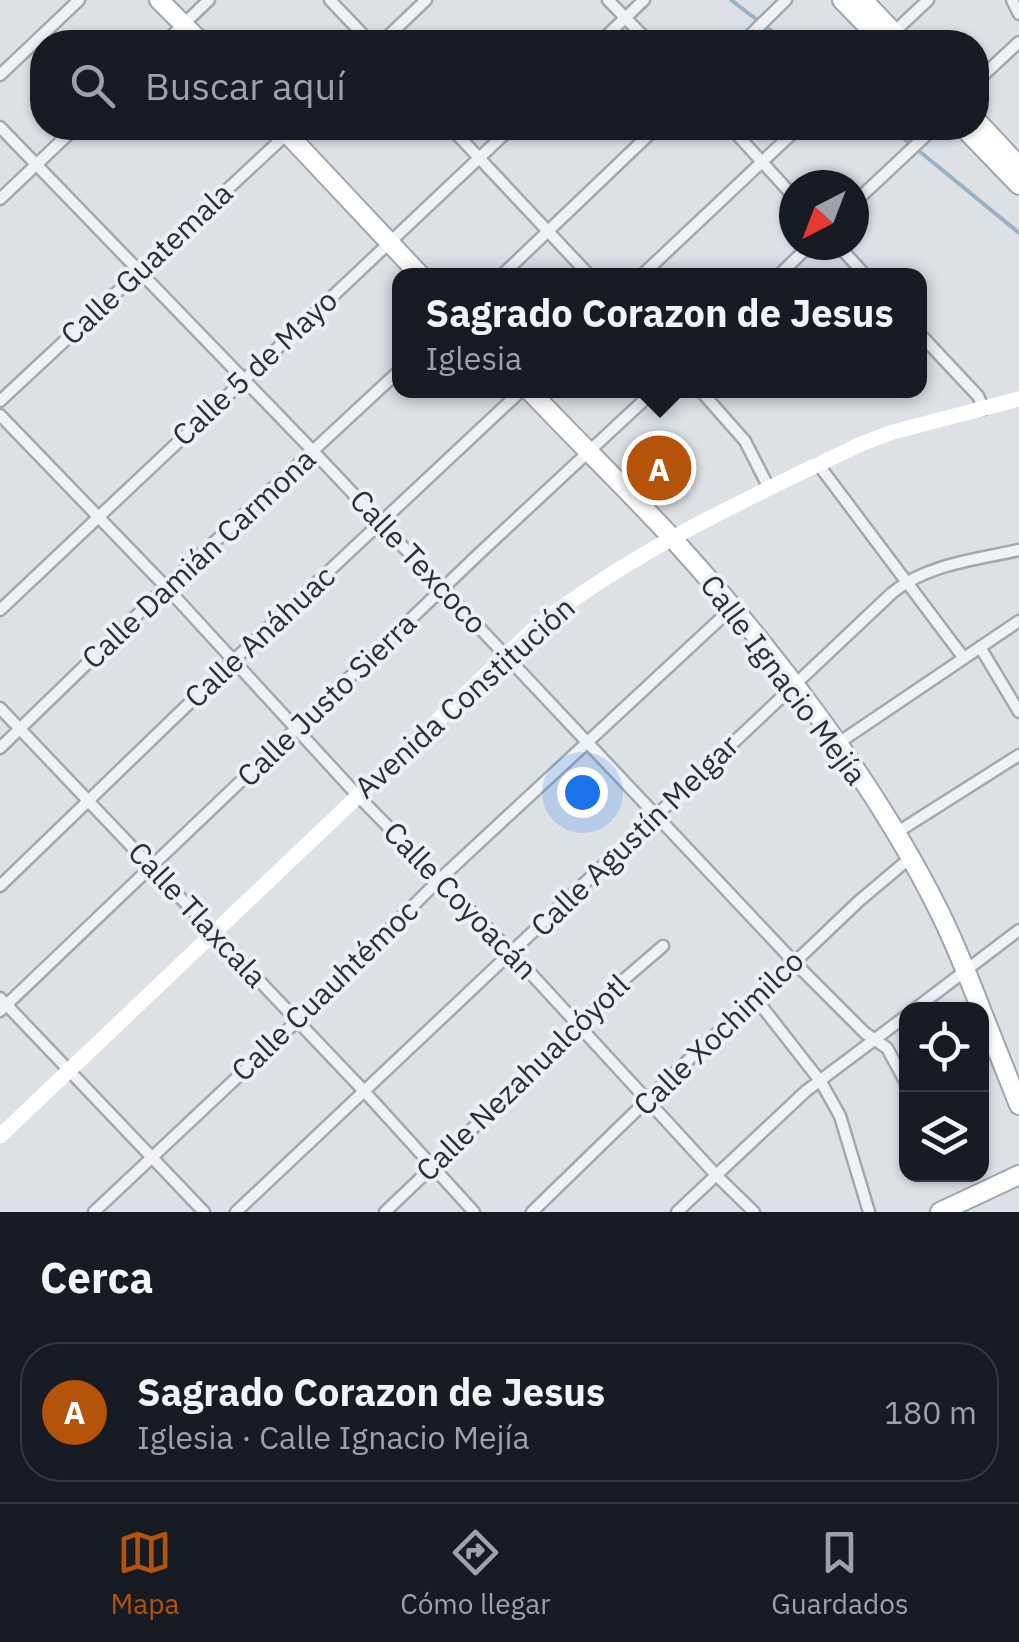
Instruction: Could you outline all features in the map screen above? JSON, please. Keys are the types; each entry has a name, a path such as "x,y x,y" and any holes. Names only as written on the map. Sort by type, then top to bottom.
{"main road":[{"path":"159,0 189,30"},
{"path":"842,0 881,30"},
{"path":"862,0 886,30"},
{"path":"989,134 1019,166"},
{"path":"298,140 413,268"},
{"path":"976,140 1019,185"},
{"name":"Calle Ignacio Mejía","path":"533,398 672,538 794,685 896,832 939,910 978,1002"},
{"name":"Calle Ignacio Mejía","path":"989,1031 1019,1106"},
{"path":"940,1212 1019,1175"}],"street":[{"path":"48,30 79,0"},
{"path":"179,30 209,0"},
{"path":"330,0 359,30"},
{"path":"395,30 426,0"},
{"path":"608,0 638,30"},
{"path":"613,30 644,0"},
{"path":"756,30 786,0"},
{"path":"901,30 928,0"},
{"path":"1012,0 1019,14"},
{"path":"989,70 1019,42"},
{"path":"0,76 30,47"},
{"name":"Calle Texcoco","path":"0,128 313,451 794,962 865,1033 887,1048 899,1069"},
{"path":"0,198 63,140"},
{"name":"Calle Guatemala","path":"0,401 277,140"},
{"path":"463,140 583,268"},
{"name":"Calle 5 de Mayo","path":"0,610 497,140"},
{"path":"509,268 643,140"},
{"path":"742,140 779,180"},
{"path":"650,268 786,140"},
{"path":"869,189 921,140"},
{"path":"927,341 978,396 984,408"},
{"name":"Calle Damián Carmona","path":"0,748 166,587 392,378"},
{"name":"Calle Anáhuac","path":"0,886 234,660 516,398"},
{"name":"Calle Justo Sierra","path":"2,1004 152,868 646,398"},
{"path":"707,398 745,441 769,488"},
{"name":"Avenida Constitución","path":"0,1136 506,655 578,594 672,538 818,464 893,432 1019,399"},
{"name":"Calle Coyoacán","path":"0,416 754,1212"},
{"path":"818,464 964,657"},
{"name":"Calle Agustín Melgar","path":"236,1212 869,613 907,581 926,572 1019,550"},
{"name":"Calle Cuauhtémoc","path":"94,1212 298,1021 440,880 732,608"},
{"path":"837,744 1019,621"},
{"path":"980,647 1019,712"},
{"name":"Calle Tlaxcala","path":"0,708 474,1212"},
{"path":"896,832 1019,755"},
{"name":"Calle Xochimilco","path":"532,1212 707,1042 910,858"},
{"path":"925,1002 1019,930"},
{"name":"Calle Nezahualcóyotl","path":"385,1212 663,946"},
{"path":"756,999 821,1082 840,1116 870,1212"},
{"path":"2,1004 204,1212"},
{"path":"677,1212 806,1091 899,1022"}],"waterway":[{"path":"731,0 770,30"},
{"path":"906,140 1019,233"}],"place":[{"name":"Sagrado Corazon de Jesus","path":"659,468"}]}
